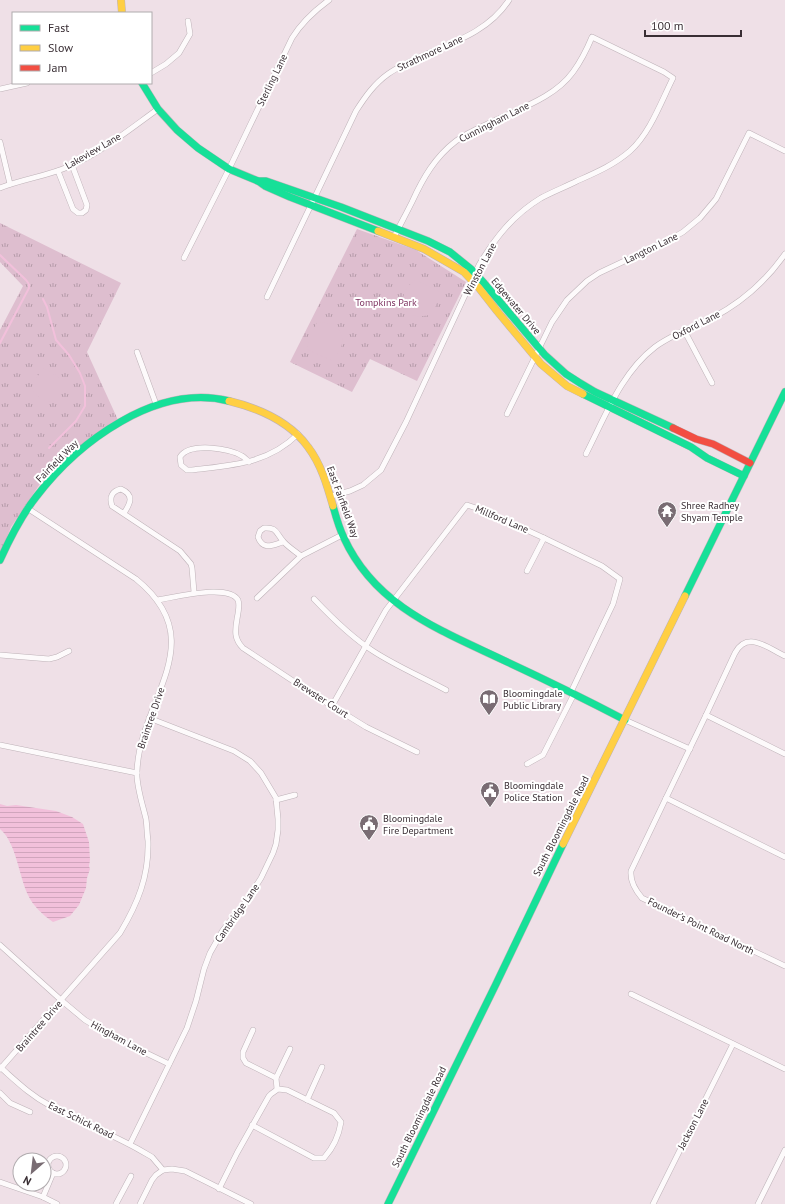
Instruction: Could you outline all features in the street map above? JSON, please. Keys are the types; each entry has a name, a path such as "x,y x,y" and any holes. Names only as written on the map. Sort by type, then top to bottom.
{"street":[{"path":"121,0 122,12"},
{"name":"Sterling Lane","path":"184,258 292,38 304,21 329,0"},
{"name":"Strathmore Lane","path":"267,297 310,205 356,111 364,98 384,77 397,68 473,33 488,23 498,14 509,0"},
{"path":"152,72 173,59 182,48 190,34 188,21"},
{"name":"Winston Lane","path":"331,496 350,491 364,485 381,470 406,422 489,247 508,224 521,212 541,198 617,161 632,149 647,129 673,78 664,72 592,37"},
{"name":"Cunningham Lane","path":"394,237 426,174 444,151 469,133 546,96 559,86 573,72 592,37"},
{"path":"0,89 22,84"},
{"name":"Edgewater Drive","path":"143,84 158,110 177,130 198,148 229,169 310,205 424,249 464,273 474,277 501,316 548,371 567,386 609,408 691,447 706,458 744,476"},
{"name":"Lakeview Lane","path":"0,188 58,171 72,165 106,146 158,110"},
{"name":"Langton Lane","path":"507,414 559,310 587,281 599,273 669,240 683,232 700,218 716,198 749,133 785,151"},
{"path":"0,142 10,184"},
{"path":"58,171 73,209 78,213 82,213 86,210 87,205 72,165"},
{"name":"Edgewater Drive","path":"258,181 266,181 314,197 425,239 445,249 457,257 474,277 501,302 539,349 559,369 574,380 613,400 696,439 713,444 750,463"},
{"name":"Oxford Lane","path":"586,454 625,379 640,360 656,347 684,330 729,308 746,296 771,272 785,254"},
{"path":"684,330 712,383"},
{"path":"136,352 156,404"},
{"name":"South Bloomingdale Road","path":"388,1204 496,984 550,868 625,720 785,392"},
{"name":"East Fairfield Way","path":"156,404 184,398 204,397 228,400 251,406 298,434 316,459 331,496 342,535 354,557 382,592 412,615 431,626 625,720"},
{"name":"Fairfield Way","path":"0,560 8,541 27,508 52,477 89,443 131,416 156,404"},
{"path":"249,462 234,452 211,448 200,448 185,451 180,457 181,465 187,470 249,462 281,449 298,434"},
{"path":"124,513 130,500 128,493 121,489 116,490 112,495 112,506 176,548 187,558 192,568 194,592 156,600"},
{"name":"Millford Lane","path":"332,706 386,610 467,503 544,538 623,577 613,604 542,755 528,764"},
{"name":"Braintree Drive","path":"1,1068 120,932 131,915 140,894 146,870 148,844 146,819 137,772 141,743 167,673 171,645 168,620 146,587 27,508"},
{"path":"284,542 268,546 263,545 258,537 260,531 264,528 271,528 278,533 284,542 301,556"},
{"path":"257,598 301,556 342,535"},
{"path":"527,571 544,538"},
{"name":"Brewster Court","path":"194,592 214,591 234,597 238,600 239,605 235,632 238,643 243,648 366,727 417,752"},
{"path":"314,599 332,618 366,646 389,661 446,690"},
{"name":"Founder's Point Road North","path":"785,656 757,642 748,641 742,644 735,653 630,871 630,879 635,890 642,898 785,966"},
{"path":"0,655 49,659 69,651"},
{"path":"706,715 785,754"},
{"name":"Cambridge Lane","path":"130,1144 190,1018 210,953 223,930 247,900 261,878 273,853 278,830 276,800 262,773 250,761 234,751 150,718"},
{"path":"625,720 690,749"},
{"path":"0,745 137,772"},
{"path":"276,800 295,795"},
{"path":"666,798 785,857"},
{"name":"Hingham Lane","path":"0,945 85,1020 117,1039 169,1064"},
{"path":"631,994 785,1069"},
{"path":"253,1030 243,1052 243,1058 246,1063 276,1078"},
{"name":"Jackson Lane","path":"653,1204 733,1044"},
{"path":"277,1089 276,1078 290,1049"},
{"path":"307,1100 322,1067"},
{"name":"East Schick Road","path":"1,1068 31,1094 49,1105 130,1144 152,1157 164,1170"},
{"path":"219,1189 252,1126 271,1094 277,1089 287,1090 334,1113 341,1122 340,1130 330,1151 324,1158 314,1158 252,1126"},
{"path":"0,1093 10,1103 30,1112"},
{"path":"758,1204 785,1150"},
{"path":"140,1204 156,1175 164,1170 177,1169 185,1171 251,1204"},
{"path":"43,1197 53,1173"},
{"path":"116,1204 131,1176"},
{"path":"0,1182 43,1197 56,1204"}],"green space":[{"path":"0,223 121,283 87,352 118,420 50,469 11,527 0,555 0,330 23,286 0,262"},
{"name":"Tompkins Park","path":"357,229 416,250 466,282 417,381 370,359 352,392 290,362"},
{"path":"416,280 442,293 431,315 413,315 407,312 404,308 404,294 412,282"},
{"path":"317,322 335,324 341,334 341,346 333,361 306,349"},
{"path":"44,368 65,381 56,402 42,399 37,396 32,389 33,382"}],"shaded area":[{"path":"0,804 56,811 72,817 83,824 89,842 90,869 86,888 79,905 70,916 53,922 39,910 30,899 14,851 10,842 0,829"}],"waterway":[{"path":"0,255 29,284 29,288 0,343"},
{"path":"43,299 47,307 56,340 69,355 80,373 85,386 85,406 76,421 49,448"}],"traffic: fast":[{"path":"143,84 158,109 177,130 198,148 229,169 290,197 378,231"},
{"path":"258,181 266,181 341,207 428,241 450,252 471,269 545,355 566,374 595,392 673,428"},
{"path":"685,596 785,392"},
{"path":"583,394 691,447 707,458 744,476"},
{"path":"0,560 16,527 36,497 53,476 96,438 121,422 147,409 174,401 201,398 229,401"},
{"path":"333,506 342,534 357,562 373,582 391,599 433,626 456,638 564,689 625,720"},
{"path":"388,1204 563,844"}],"traffic: slow":[{"path":"121,0 122,12"},
{"path":"378,231 424,249 464,272 479,288 541,364 567,386 583,394"},
{"path":"229,401 273,417 301,438 313,454 320,468 333,506"},
{"path":"563,844 685,596"}],"traffic: jam":[{"path":"673,428 696,439 713,444 750,463"}],"place":[{"name":"Shree Radhey Shyam Temple","path":"667,528"},
{"name":"Bloomingdale Public Library","path":"489,716"},
{"name":"Bloomingdale Police Station","path":"490,808"},
{"name":"Bloomingdale Fire Department","path":"369,841"}]}
